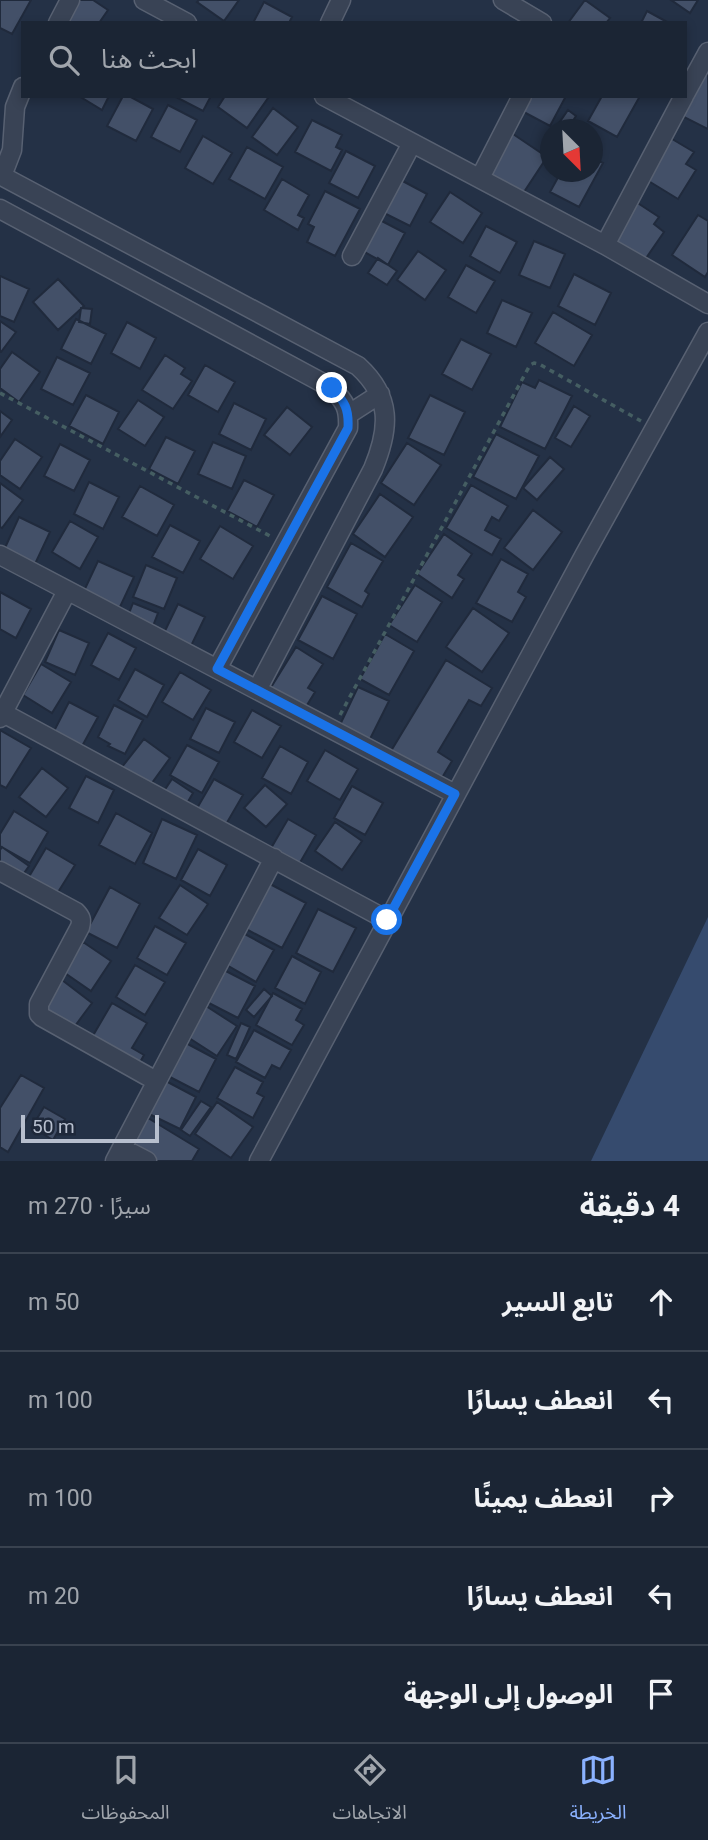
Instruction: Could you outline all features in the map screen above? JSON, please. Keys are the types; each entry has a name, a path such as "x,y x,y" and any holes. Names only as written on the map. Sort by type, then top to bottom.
{"street":[{"path":"59,21 70,0"},
{"path":"144,0 183,21"},
{"path":"331,21 341,0"},
{"path":"503,0 539,21"},
{"path":"687,91 708,52"},
{"path":"21,92 15,107 12,150 1,175 358,366 371,378 380,394 386,418 383,445 257,690"},
{"path":"328,98 605,245 708,304"},
{"path":"480,178 521,98"},
{"path":"605,245 683,98"},
{"path":"352,256 412,143"},
{"path":"0,209 332,388 343,399 349,414 348,428 217,669"},
{"path":"259,1161 455,794 708,332"},
{"path":"271,1161 708,349"},
{"path":"349,414 380,394"},
{"path":"0,555 455,794"},
{"path":"67,591 1,716 387,920"},
{"path":"148,1161 119,1154 274,858"},
{"path":"0,871 76,912 82,922 39,1004 39,1014 156,1081"}],"path":[{"path":"332,730 530,365 539,364 655,428"},
{"path":"0,393 285,543"}],"water":[{"path":"708,917 708,1161 591,1161"}],"building":[{"path":"0,0 31,0 12,34 0,28"},
{"path":"75,0 93,0 108,10 100,21 64,21"},
{"path":"239,0 224,21 197,2"},
{"path":"585,0 610,18 608,21 569,21"},
{"path":"671,0 698,0 690,13"},
{"path":"264,2 292,17 290,21 254,21"},
{"path":"647,11 665,21 642,21"},
{"path":"699,71 708,75 708,129 678,114"},
{"path":"82,98 108,98 102,110"},
{"path":"122,98 133,98 153,109 136,141 107,126"},
{"path":"178,98 210,98 203,111"},
{"path":"224,98 268,98 247,128 218,107"},
{"path":"527,98 565,98 554,119 540,121 520,110"},
{"path":"601,98 639,98 617,137 603,129 603,119 589,119"},
{"path":"168,105 197,120 180,152 151,137"},
{"path":"273,108 298,127 277,155 252,137"},
{"path":"568,110 576,116 574,119 562,119"},
{"path":"312,120 342,135 336,147 342,150 331,171 295,152"},
{"path":"510,132 540,152 540,168 520,198 482,173"},
{"path":"203,136 232,153 213,184 185,168"},
{"path":"667,136 694,152 686,164 696,170 678,199 642,177"},
{"path":"247,147 283,167 265,199 229,179"},
{"path":"346,151 375,166 358,198 329,183"},
{"path":"397,178 427,194 410,226 380,211"},
{"path":"282,179 309,195 298,215 304,218 298,230 264,210"},
{"path":"556,182 593,182 579,207 550,192"},
{"path":"325,191 360,209 335,256 307,242 314,227 308,224"},
{"path":"450,192 482,213 463,243 430,222"},
{"path":"633,200 659,217 654,224 664,232 642,264 606,240"},
{"path":"698,215 708,221 708,272 705,277 672,255"},
{"path":"376,218 405,233 388,265 359,249"},
{"path":"486,226 517,242 500,273 470,256"},
{"path":"534,241 565,254 550,288 519,275"},
{"path":"418,251 446,270 425,300 397,280"},
{"path":"378,258 397,271 387,285 368,273"},
{"path":"466,265 495,281 476,313 448,297"},
{"path":"574,274 611,293 595,325 558,306"},
{"path":"0,276 29,289 14,322 0,316"},
{"path":"58,279 84,306 58,330 33,302"},
{"path":"502,300 532,313 516,347 487,333"},
{"path":"81,308 92,309 90,324 79,322"},
{"path":"553,312 592,335 574,366 535,343"},
{"path":"76,319 106,334 91,364 61,349"},
{"path":"0,321 16,332 1,352 0,352"},
{"path":"127,322 156,338 140,369 111,353"},
{"path":"461,339 491,354 472,390 442,374"},
{"path":"12,352 40,372 19,402 0,388 0,369"},
{"path":"165,355 185,368 181,374 192,381 173,409 142,390"},
{"path":"57,357 90,373 73,405 41,389"},
{"path":"205,365 235,382 218,412 188,395"},
{"path":"539,380 572,396 545,449 500,427 522,382 535,388"},
{"path":"86,395 119,412 103,444 69,426"},
{"path":"430,395 465,412 444,455 408,438"},
{"path":"138,400 164,417 145,446 118,429"},
{"path":"234,403 266,419 251,450 219,434"},
{"path":"574,406 590,416 571,447 555,438"},
{"path":"287,407 312,427 290,455 264,435"},
{"path":"0,411 12,420 0,437"},
{"path":"496,434 539,456 516,499 473,477"},
{"path":"166,437 195,451 178,484 149,469"},
{"path":"15,439 42,457 20,489 0,475 0,461"},
{"path":"213,442 246,456 232,489 198,474"},
{"path":"407,443 441,465 414,505 381,483"},
{"path":"60,444 90,460 74,491 44,476"},
{"path":"550,457 564,469 537,500 523,488"},
{"path":"244,480 274,495 257,527 227,511"},
{"path":"89,482 119,497 103,529 74,514"},
{"path":"0,483 23,500 2,528 0,527"},
{"path":"471,485 508,506 499,521 492,517 485,530 501,539 492,555 446,528"},
{"path":"140,486 174,505 157,536 122,517"},
{"path":"380,494 413,517 385,557 353,534"},
{"path":"533,510 562,532 533,570 504,548"},
{"path":"19,517 50,532 35,564 4,550"},
{"path":"70,521 98,537 80,569 52,552"},
{"path":"170,525 200,541 183,573 152,557"},
{"path":"220,526 253,546 233,579 200,559"},
{"path":"444,534 472,554 458,575 464,579 452,598 417,574"},
{"path":"351,543 383,561 365,591 369,594 362,607 327,587"},
{"path":"501,559 528,574 518,592 526,597 512,622 476,603"},
{"path":"98,561 134,577 119,609 83,593"},
{"path":"146,565 177,578 164,609 133,597"},
{"path":"415,585 442,602 417,642 389,625"},
{"path":"0,592 31,609 16,638 0,629"},
{"path":"322,596 357,614 333,659 298,640"},
{"path":"133,603 158,613 153,626 128,616"},
{"path":"178,604 205,617 190,648 163,635"},
{"path":"473,608 509,633 482,672 446,647"},
{"path":"59,630 89,643 75,675 45,662"},
{"path":"108,633 136,648 119,680 91,665"},
{"path":"385,634 414,651 389,695 360,679"},
{"path":"296,647 323,664 308,688 315,692 304,710 270,689"},
{"path":"446,660 492,688 481,706 469,700 438,752 452,761 440,781 391,751"},
{"path":"41,664 71,682 52,713 23,695"},
{"path":"135,669 164,685 147,717 118,700"},
{"path":"180,672 211,690 193,720 162,702"},
{"path":"358,687 389,701 368,743 338,729"},
{"path":"69,702 98,717 81,748 53,733"},
{"path":"114,705 143,720 125,754 108,746 110,744 98,737"},
{"path":"206,708 235,722 219,753 190,739"},
{"path":"252,710 281,726 262,758 234,742"},
{"path":"0,730 31,748 6,788 0,785"},
{"path":"144,739 170,758 149,787 122,767"},
{"path":"187,745 219,762 202,793 170,775"},
{"path":"280,746 308,762 291,794 262,778"},
{"path":"325,750 358,769 340,800 307,781"},
{"path":"42,768 68,788 46,817 19,797"},
{"path":"86,776 114,790 98,823 69,808"},
{"path":"172,779 193,793 186,805 164,791"},
{"path":"214,779 243,795 225,826 196,810"},
{"path":"265,785 287,804 266,827 244,808"},
{"path":"352,786 383,803 365,835 334,818"},
{"path":"14,811 48,832 30,863 0,846 0,834"},
{"path":"116,813 152,833 135,864 99,845"},
{"path":"162,819 197,835 176,879 143,863"},
{"path":"288,819 316,835 298,866 270,850"},
{"path":"335,822 362,841 342,870 315,851"},
{"path":"2,847 29,866 22,876 0,861"},
{"path":"46,848 75,865 55,897 27,880"},
{"path":"198,849 227,865 210,896 181,880"},
{"path":"270,884 306,903 282,948 246,929"},
{"path":"180,885 208,904 187,935 159,918"},
{"path":"110,887 140,904 117,948 86,932"},
{"path":"318,909 356,928 333,972 296,953"},
{"path":"155,926 186,943 167,975 137,958"},
{"path":"243,933 274,950 256,982 225,964"},
{"path":"83,942 111,961 91,991 62,971"},
{"path":"292,956 321,972 305,1004 275,988"},
{"path":"135,965 165,982 145,1015 116,997"},
{"path":"220,968 255,986 238,1018 203,1000"},
{"path":"62,980 92,1003 72,1030 42,1008"},
{"path":"264,989 272,996 254,1017 246,1010"},
{"path":"273,993 302,1009 296,1020 304,1025 292,1045 256,1025"},
{"path":"112,1003 147,1023 132,1048 144,1055 138,1066 91,1039"},
{"path":"206,1006 237,1026 217,1056 186,1036"},
{"path":"241,1023 250,1027 236,1059 227,1055"},
{"path":"254,1030 291,1050 280,1069 272,1065 265,1078 236,1062"},
{"path":"184,1042 216,1059 199,1092 166,1075"},
{"path":"235,1067 263,1082 257,1093 264,1097 253,1118 217,1098"},
{"path":"21,1075 44,1088 8,1152 0,1147 0,1108"},
{"path":"162,1079 196,1097 180,1129 145,1112"},
{"path":"201,1101 211,1107 190,1136 181,1130"},
{"path":"217,1102 253,1127 231,1158 195,1134"},
{"path":"44,1107 65,1119 53,1140 32,1127"},
{"path":"148,1118 199,1149 192,1161 155,1161 130,1146"}],"route":[{"path":"332,388 343,399 349,414 348,428 217,669 455,794 387,920"}]}
